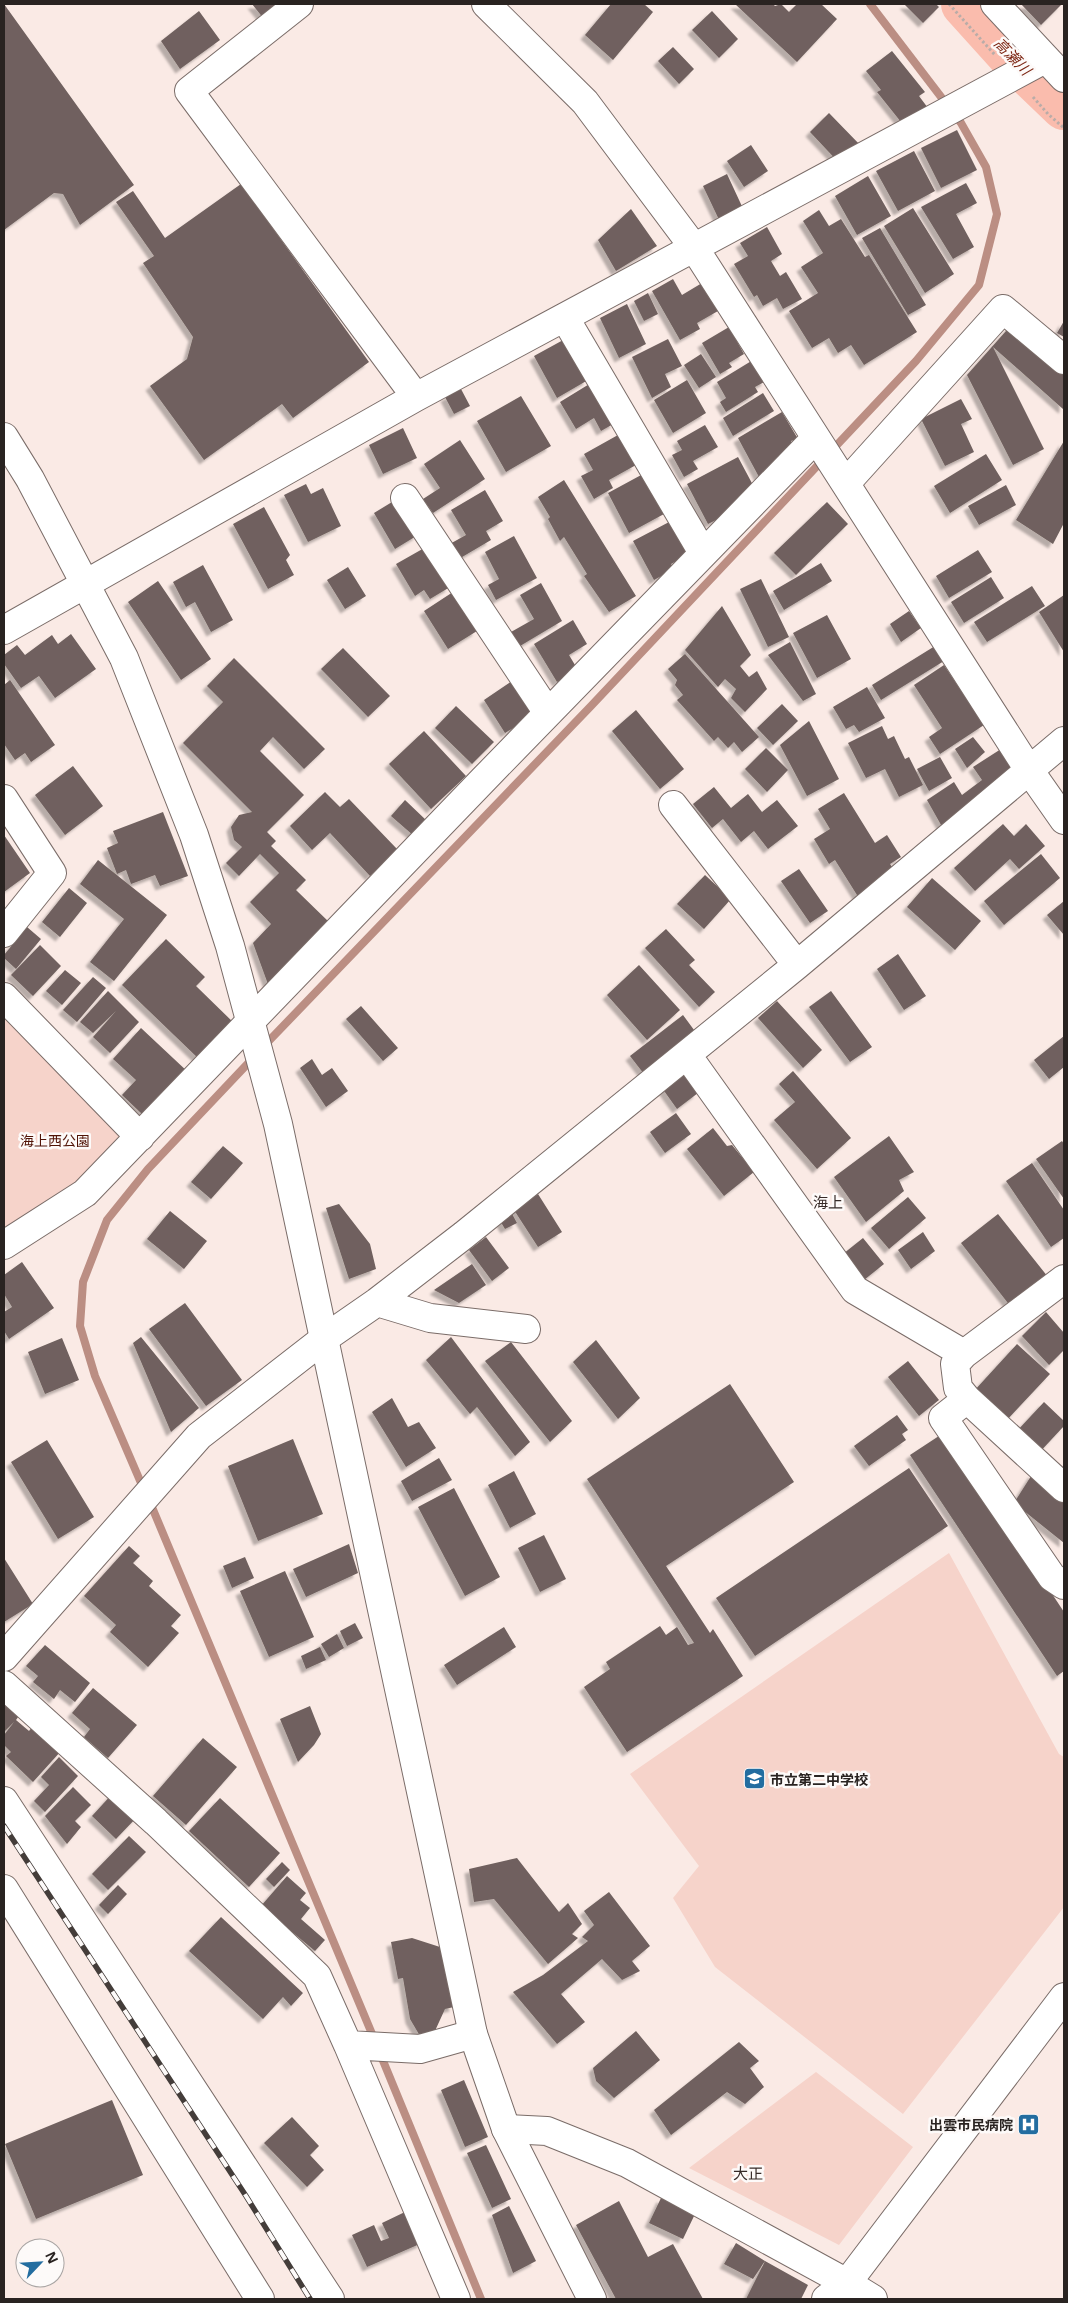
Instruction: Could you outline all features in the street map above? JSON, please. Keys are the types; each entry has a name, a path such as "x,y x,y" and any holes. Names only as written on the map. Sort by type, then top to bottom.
{"street":[{"path":"299,4 189,90 416,397"},
{"path":"486,4 585,102 694,249 1029,770 1064,820"},
{"path":"996,4 1064,78"},
{"path":"4,630 416,397 1045,59"},
{"path":"846,483 1004,309 1064,360"},
{"path":"565,318 703,553"},
{"path":"4,437 30,479 124,658 194,835 252,1022 278,1124 474,2034 506,2129 592,2299"},
{"path":"4,1245 85,1193 816,438"},
{"path":"404,498 548,713"},
{"path":"4,1657 199,1436 325,1338 377,1302 464,1235 797,965 1064,741"},
{"path":"4,799 52,873 4,933"},
{"path":"674,805 797,965"},
{"path":"4,997 140,1137"},
{"path":"687,1054 855,1290 964,1354"},
{"path":"1064,1280 964,1354 955,1364 958,1388 966,1399 1064,1488"},
{"path":"377,1302 430,1318 526,1329"},
{"path":"966,1399 943,1418 1052,1577 1064,1585"},
{"path":"4,1685 156,1822 317,1976 456,2299"},
{"path":"4,1800 330,2299"},
{"path":"4,1889 260,2299"},
{"path":"826,2299 847,2283 1064,1997"},
{"path":"348,2045 420,2050 474,2034"},
{"path":"506,2129 547,2131 627,2163 874,2299"}],"green space":[{"name":"海上西公園","path":"4,1010 123,1133 122,1145 81,1187 4,1236"},
{"path":"949,1553 1059,1754 1064,1757 1064,1907 903,2114 715,1967 673,1898 699,1866 630,1774"},
{"path":"816,2072 913,2147 839,2245 689,2168"}],"building":[{"path":"4,4 134,185 80,225 63,194 54,193 4,230"},
{"path":"252,4 283,4 264,19"},
{"path":"611,4 644,4 653,12 613,60 585,35"},
{"path":"735,4 773,4 775,6 781,4 789,12 797,4 821,4 837,19 797,62"},
{"path":"904,4 936,4 939,7 923,23"},
{"path":"1021,4 1062,4 1041,25"},
{"path":"199,11 220,40 180,69 161,41"},
{"path":"712,11 738,39 719,58 692,30"},
{"path":"673,47 694,69 679,84 658,61"},
{"path":"892,51 925,92 919,96 928,108 905,127 877,92 881,90 866,71"},
{"path":"829,113 862,147 842,166 810,132"},
{"path":"957,130 977,170 941,188 921,148"},
{"path":"751,145 768,171 744,187 727,161"},
{"path":"914,151 935,191 898,211 876,171"},
{"path":"727,174 746,215 722,226 703,186"},
{"path":"868,176 891,216 857,235 835,196"},
{"path":"966,183 977,203 956,214 974,247 953,259 921,207"},
{"path":"241,184 369,362 293,418 282,404 204,460 150,386 187,359 193,337 143,263 154,256 116,202 133,191 165,238"},
{"path":"913,208 954,274 925,293 884,226"},
{"path":"631,209 657,246 616,271 598,240"},
{"path":"819,210 829,226 841,219 865,257 869,255 917,332 864,365 851,345 838,353 829,338 812,348 789,311 818,293 801,267 823,253 803,221"},
{"path":"767,227 782,254 771,261 780,276 786,272 802,299 783,309 777,298 763,306 757,295 754,297 734,264 748,256 740,243"},
{"path":"880,228 926,305 908,315 862,238"},
{"path":"673,279 682,295 702,283 718,311 697,323 700,329 680,340 652,291"},
{"path":"648,293 658,314 644,321 634,301"},
{"path":"627,304 646,344 619,358 600,318"},
{"path":"1064,321 1064,337 1057,333"},
{"path":"1014,322 1064,367 1064,407 1063,409 993,347 1044,449 1013,465 967,375"},
{"path":"729,327 744,354 729,363 732,367 720,374 702,343"},
{"path":"565,339 588,380 557,398 534,356"},
{"path":"668,339 682,366 665,374 671,387 652,398 632,357"},
{"path":"701,354 716,377 699,388 684,365"},
{"path":"753,360 766,381 755,387 758,392 726,412 720,402 726,398 717,382"},
{"path":"687,380 706,413 673,433 654,400"},
{"path":"591,383 615,423 601,431 594,418 576,429 560,402"},
{"path":"461,389 470,406 454,414 445,397"},
{"path":"763,393 774,411 733,436 723,418"},
{"path":"521,396 551,446 506,472 477,421"},
{"path":"961,399 972,419 961,424 974,452 945,466 921,419"},
{"path":"782,412 798,439 791,441 794,450 759,477 738,438"},
{"path":"705,425 718,447 693,461 698,469 684,477 672,455 682,450 677,441"},
{"path":"403,428 417,458 383,474 369,445"},
{"path":"618,435 636,465 609,480 613,488 594,499 581,476 593,470 584,454"},
{"path":"460,440 485,479 433,513 423,499 440,488 424,464"},
{"path":"1064,441 1064,523 1053,544 1016,520"},
{"path":"986,454 1002,480 950,513 934,486"},
{"path":"738,457 754,487 730,513 708,524 687,484"},
{"path":"643,474 664,514 629,533 608,493"},
{"path":"564,480 636,596 609,612 584,576 587,574 564,537 560,541 548,519 550,517 538,497"},
{"path":"306,484 311,494 323,488 341,526 308,542 284,495"},
{"path":"1006,485 1016,505 979,525 968,506"},
{"path":"485,490 503,521 486,531 491,540 457,560 448,545 466,535 451,510"},
{"path":"397,499 418,535 395,549 374,513"},
{"path":"827,502 848,524 796,575 774,553"},
{"path":"264,507 290,555 286,560 294,575 268,589 233,524"},
{"path":"671,521 689,554 671,564 674,569 654,580 633,541"},
{"path":"514,536 537,578 496,600 488,585 499,579 485,552"},
{"path":"426,547 450,587 430,599 424,590 415,596 396,564"},
{"path":"978,550 992,572 949,598 936,576"},
{"path":"821,563 832,581 784,610 773,591"},
{"path":"203,565 233,620 211,632 195,602 186,607 173,582"},
{"path":"348,567 366,596 345,609 327,580"},
{"path":"991,577 1004,598 964,623 951,602"},
{"path":"761,579 789,637 768,647 740,589"},
{"path":"158,581 211,659 181,680 128,602"},
{"path":"541,583 562,621 520,646 511,632 534,619 520,595"},
{"path":"1032,586 1045,606 987,642 974,622"},
{"path":"453,592 477,631 448,649 424,611"},
{"path":"1064,595 1064,652 1039,612"},
{"path":"722,606 751,655 740,666 749,677 757,671 767,689 745,712 731,698 736,689 725,679 718,687 685,650"},
{"path":"909,611 921,628 901,642 890,624"},
{"path":"827,615 851,659 817,678 793,633"},
{"path":"573,620 587,644 569,655 578,670 557,682 534,644"},
{"path":"71,634 96,669 55,698 39,676 21,688 4,664 4,655 17,645 25,655 52,635 58,644"},
{"path":"790,642 816,694 803,701 768,655"},
{"path":"935,646 944,661 881,700 872,685"},
{"path":"343,648 390,696 368,717 321,669"},
{"path":"685,654 759,737 742,752 734,742 728,748 718,737 714,741 677,700 683,695 675,685 677,680 668,669"},
{"path":"234,658 325,749 304,769 273,737 260,751 304,795 267,832 276,841 271,846 306,880 296,890 331,924 269,987 253,943 271,924 250,902 279,873 260,854 239,876 226,863 242,847 234,840 231,827 239,815 252,812 183,743 223,702 207,686"},
{"path":"944,665 984,725 940,754 929,737 942,728 914,685"},
{"path":"10,680 55,745 31,762 25,753 15,760 4,744 4,685"},
{"path":"512,681 534,715 505,733 484,700"},
{"path":"867,687 885,718 859,732 854,725 846,729 833,707"},
{"path":"782,704 798,721 773,745 757,728"},
{"path":"456,706 494,742 472,764 435,728"},
{"path":"636,710 684,769 660,789 612,731"},
{"path":"809,721 839,779 807,796 780,745"},
{"path":"882,726 888,739 894,736 905,759 909,757 923,785 899,797 885,769 866,778 848,743"},
{"path":"424,731 466,776 431,809 389,764"},
{"path":"973,737 985,752 967,768 955,749"},
{"path":"766,748 788,770 767,792 745,769"},
{"path":"1001,749 1016,773 945,832 927,800 954,782 962,795 982,780 973,767"},
{"path":"940,757 952,778 929,791 917,769"},
{"path":"73,766 103,806 65,835 35,795"},
{"path":"714,787 731,808 748,794 762,812 777,800 798,826 768,849 754,831 741,842 723,819 712,828 693,804"},
{"path":"325,792 340,807 349,799 397,849 370,876 330,833 312,850 290,826"},
{"path":"844,793 875,843 887,835 901,857 890,864 896,873 862,903 835,860 829,864 814,839 830,829 818,809"},
{"path":"405,800 427,821 414,836 391,816"},
{"path":"163,812 188,876 160,886 155,875 131,884 126,870 117,874 107,848 118,843 113,831"},
{"path":"1003,824 1014,836 1026,824 1045,846 1019,869 1010,859 975,891 954,868"},
{"path":"4,835 30,873 4,892"},
{"path":"1041,854 1060,878 1004,925 984,901"},
{"path":"98,860 167,915 114,981 90,962 124,919 80,884"},
{"path":"799,869 828,911 810,923 781,881"},
{"path":"705,875 731,899 704,929 677,904"},
{"path":"932,878 981,921 955,950 907,907"},
{"path":"69,888 87,903 60,937 42,922"},
{"path":"1064,901 1064,935 1047,915"},
{"path":"27,927 41,939 16,969 4,958 4,955"},
{"path":"666,929 695,960 689,965 715,992 699,1007 645,948"},
{"path":"166,939 205,977 196,986 236,1025 201,1061 122,985"},
{"path":"40,945 61,966 33,996 11,975"},
{"path":"898,954 926,996 904,1010 877,969"},
{"path":"639,965 680,1010 647,1040 607,995"},
{"path":"65,970 81,983 62,1005 46,991"},
{"path":"93,977 106,988 77,1022 63,1010"},
{"path":"108,991 139,1022 110,1053 93,1037 116,1011 93,1033 80,1022"},
{"path":"831,991 872,1047 850,1062 809,1007"},
{"path":"777,1001 822,1050 803,1068 758,1018"},
{"path":"361,1006 398,1048 383,1061 346,1019"},
{"path":"683,1015 697,1034 644,1074 630,1056"},
{"path":"141,1028 189,1073 167,1096 163,1091 142,1114 122,1095 136,1080 113,1059"},
{"path":"1064,1036 1064,1067 1049,1079 1034,1060"},
{"path":"312,1059 322,1075 332,1068 348,1091 326,1107 300,1068"},
{"path":"793,1071 851,1138 817,1169 774,1120 795,1102 779,1084"},
{"path":"682,1073 698,1093 677,1109 662,1088"},
{"path":"676,1113 691,1134 665,1153 650,1132"},
{"path":"713,1128 727,1146 732,1145 754,1172 724,1196 687,1149"},
{"path":"889,1136 914,1172 899,1180 904,1191 866,1222 834,1177"},
{"path":"1062,1141 1064,1144 1064,1199 1036,1159"},
{"path":"223,1146 243,1163 211,1199 191,1182"},
{"path":"1032,1163 1064,1210 1064,1238 1051,1247 1006,1181"},
{"path":"538,1194 562,1232 538,1247 514,1210"},
{"path":"908,1197 926,1218 889,1249 871,1228"},
{"path":"339,1204 370,1244 376,1269 349,1279 326,1208"},
{"path":"170,1211 207,1241 184,1269 147,1239"},
{"path":"511,1212 517,1223 505,1229 499,1219"},
{"path":"998,1214 1048,1277 1011,1307 961,1243"},
{"path":"923,1232 935,1251 911,1269 898,1250"},
{"path":"486,1237 509,1268 492,1281 469,1250"},
{"path":"863,1238 884,1264 864,1280 843,1254"},
{"path":"22,1262 54,1308 9,1339 4,1331 4,1312 12,1307 4,1294 4,1275"},
{"path":"472,1264 486,1285 459,1303 434,1290"},
{"path":"185,1303 242,1380 206,1406 149,1329"},
{"path":"1046,1312 1064,1333 1064,1350 1049,1365 1022,1336"},
{"path":"141,1337 199,1408 171,1432 133,1343"},
{"path":"451,1337 530,1442 515,1456 477,1407 470,1414 426,1360"},
{"path":"62,1338 79,1380 45,1394 28,1352"},
{"path":"596,1340 640,1398 618,1419 573,1362"},
{"path":"511,1342 572,1421 550,1442 485,1361"},
{"path":"1017,1344 1050,1374 1006,1421 974,1391"},
{"path":"908,1361 939,1400 919,1416 888,1377"},
{"path":"730,1384 794,1482 666,1566 710,1633 713,1629 743,1676 627,1752 584,1687 610,1669 606,1662 660,1626 666,1635 677,1627 688,1645 694,1643 587,1479"},
{"path":"392,1398 408,1427 419,1422 436,1448 406,1467 372,1412"},
{"path":"1044,1402 1064,1421 1064,1426 1037,1455 1015,1433"},
{"path":"897,1415 908,1430 902,1434 906,1440 869,1466 854,1446"},
{"path":"945,1432 1064,1612 1064,1671 1057,1676 910,1455"},
{"path":"293,1439 323,1514 258,1541 228,1466"},
{"path":"47,1440 94,1517 58,1539 11,1462"},
{"path":"439,1458 452,1480 412,1501 401,1481"},
{"path":"909,1468 948,1526 755,1656 716,1598"},
{"path":"514,1471 536,1514 510,1528 488,1485"},
{"path":"1033,1473 1064,1501 1064,1543 1014,1503"},
{"path":"454,1488 500,1577 465,1596 418,1507"},
{"path":"544,1535 566,1579 540,1592 518,1548"},
{"path":"349,1544 358,1573 306,1597 293,1569"},
{"path":"129,1546 140,1556 133,1563 153,1581 149,1586 181,1615 171,1626 179,1633 148,1667 110,1632 116,1625 84,1596"},
{"path":"245,1557 254,1578 232,1588 223,1566"},
{"path":"4,1558 33,1604 4,1622"},
{"path":"285,1571 314,1637 269,1657 240,1591"},
{"path":"355,1623 363,1638 347,1646 340,1631"},
{"path":"504,1627 516,1647 457,1685 444,1665"},
{"path":"337,1634 344,1648 329,1657 321,1644"},
{"path":"45,1645 90,1683 75,1702 60,1690 54,1699 33,1682 38,1676 26,1666"},
{"path":"320,1647 326,1660 306,1669 301,1656"},
{"path":"93,1688 137,1725 108,1758 84,1737 90,1729 72,1713"},
{"path":"4,1697 21,1713 16,1720 29,1731 33,1726 61,1751 33,1782 6,1756 11,1752 4,1745 4,1735 14,1722 4,1732"},
{"path":"310,1706 321,1734 314,1745 298,1762 280,1719"},
{"path":"203,1738 237,1767 186,1825 153,1796"},
{"path":"59,1757 78,1776 45,1812 34,1801 49,1785 41,1777"},
{"path":"73,1787 91,1805 75,1821 81,1827 67,1844 45,1816"},
{"path":"113,1793 138,1816 116,1839 92,1816"},
{"path":"220,1798 280,1853 249,1887 189,1831"},
{"path":"129,1836 146,1852 108,1890 92,1874"},
{"path":"517,1858 559,1912 568,1903 582,1924 572,1934 578,1938 548,1964 494,1899 474,1902 469,1869"},
{"path":"282,1862 290,1870 274,1887 266,1879"},
{"path":"287,1876 306,1893 300,1900 310,1908 301,1919 325,1940 315,1951 261,1906"},
{"path":"118,1885 127,1894 108,1914 99,1905"},
{"path":"609,1892 650,1946 632,1961 640,1971 622,1980 602,1959 561,1994 585,2022 557,2044 513,1992 543,1975 588,1941 582,1937 594,1925 584,1911"},
{"path":"221,1917 303,1993 291,2006 283,1997 263,2019 189,1951"},
{"path":"412,1938 440,1947 454,2007 445,2009 434,2033 420,2036 410,2019 403,1978 398,1979 391,1942"},
{"path":"636,2031 660,2060 614,2098 596,2081 593,2068"},
{"path":"739,2042 759,2061 750,2068 764,2087 745,2104 727,2092 671,2135 654,2110"},
{"path":"464,2080 488,2137 465,2147 441,2090"},
{"path":"112,2100 143,2175 36,2219 5,2144"},
{"path":"292,2117 319,2146 310,2155 324,2170 307,2187 264,2143"},
{"path":"486,2145 511,2199 492,2208 467,2153"},
{"path":"661,2198 695,2214 683,2239 649,2223"},
{"path":"619,2201 648,2257 673,2244 703,2299 616,2299 576,2225"},
{"path":"509,2206 536,2261 513,2273 492,2215"},
{"path":"407,2211 422,2243 367,2267 352,2235 374,2225 381,2241 389,2238 382,2223"},
{"path":"736,2243 765,2261 753,2279 724,2264"},
{"path":"765,2261 808,2285 801,2299 746,2299"}],"waterway":[{"path":"263,1047 591,706 916,361 979,285 997,214 986,167 961,123 870,4"},
{"name":"高瀬川","path":"964,4 1010,55 1064,107"},
{"path":"144,1490 95,1376 80,1326 83,1282 107,1220 148,1169 254,1057"},
{"path":"149,1500 375,2041"},
{"path":"379,2051 481,2299"}],"railway":[{"path":"4,1826 246,2196 310,2299"}],"place":[{"name":"市立第二中学校","path":"754,1779"},
{"name":"出雲市民病院","path":"1029,2124"}],"district":[{"name":"海上","path":"828,1202"},
{"name":"大正","path":"748,2173"}]}
